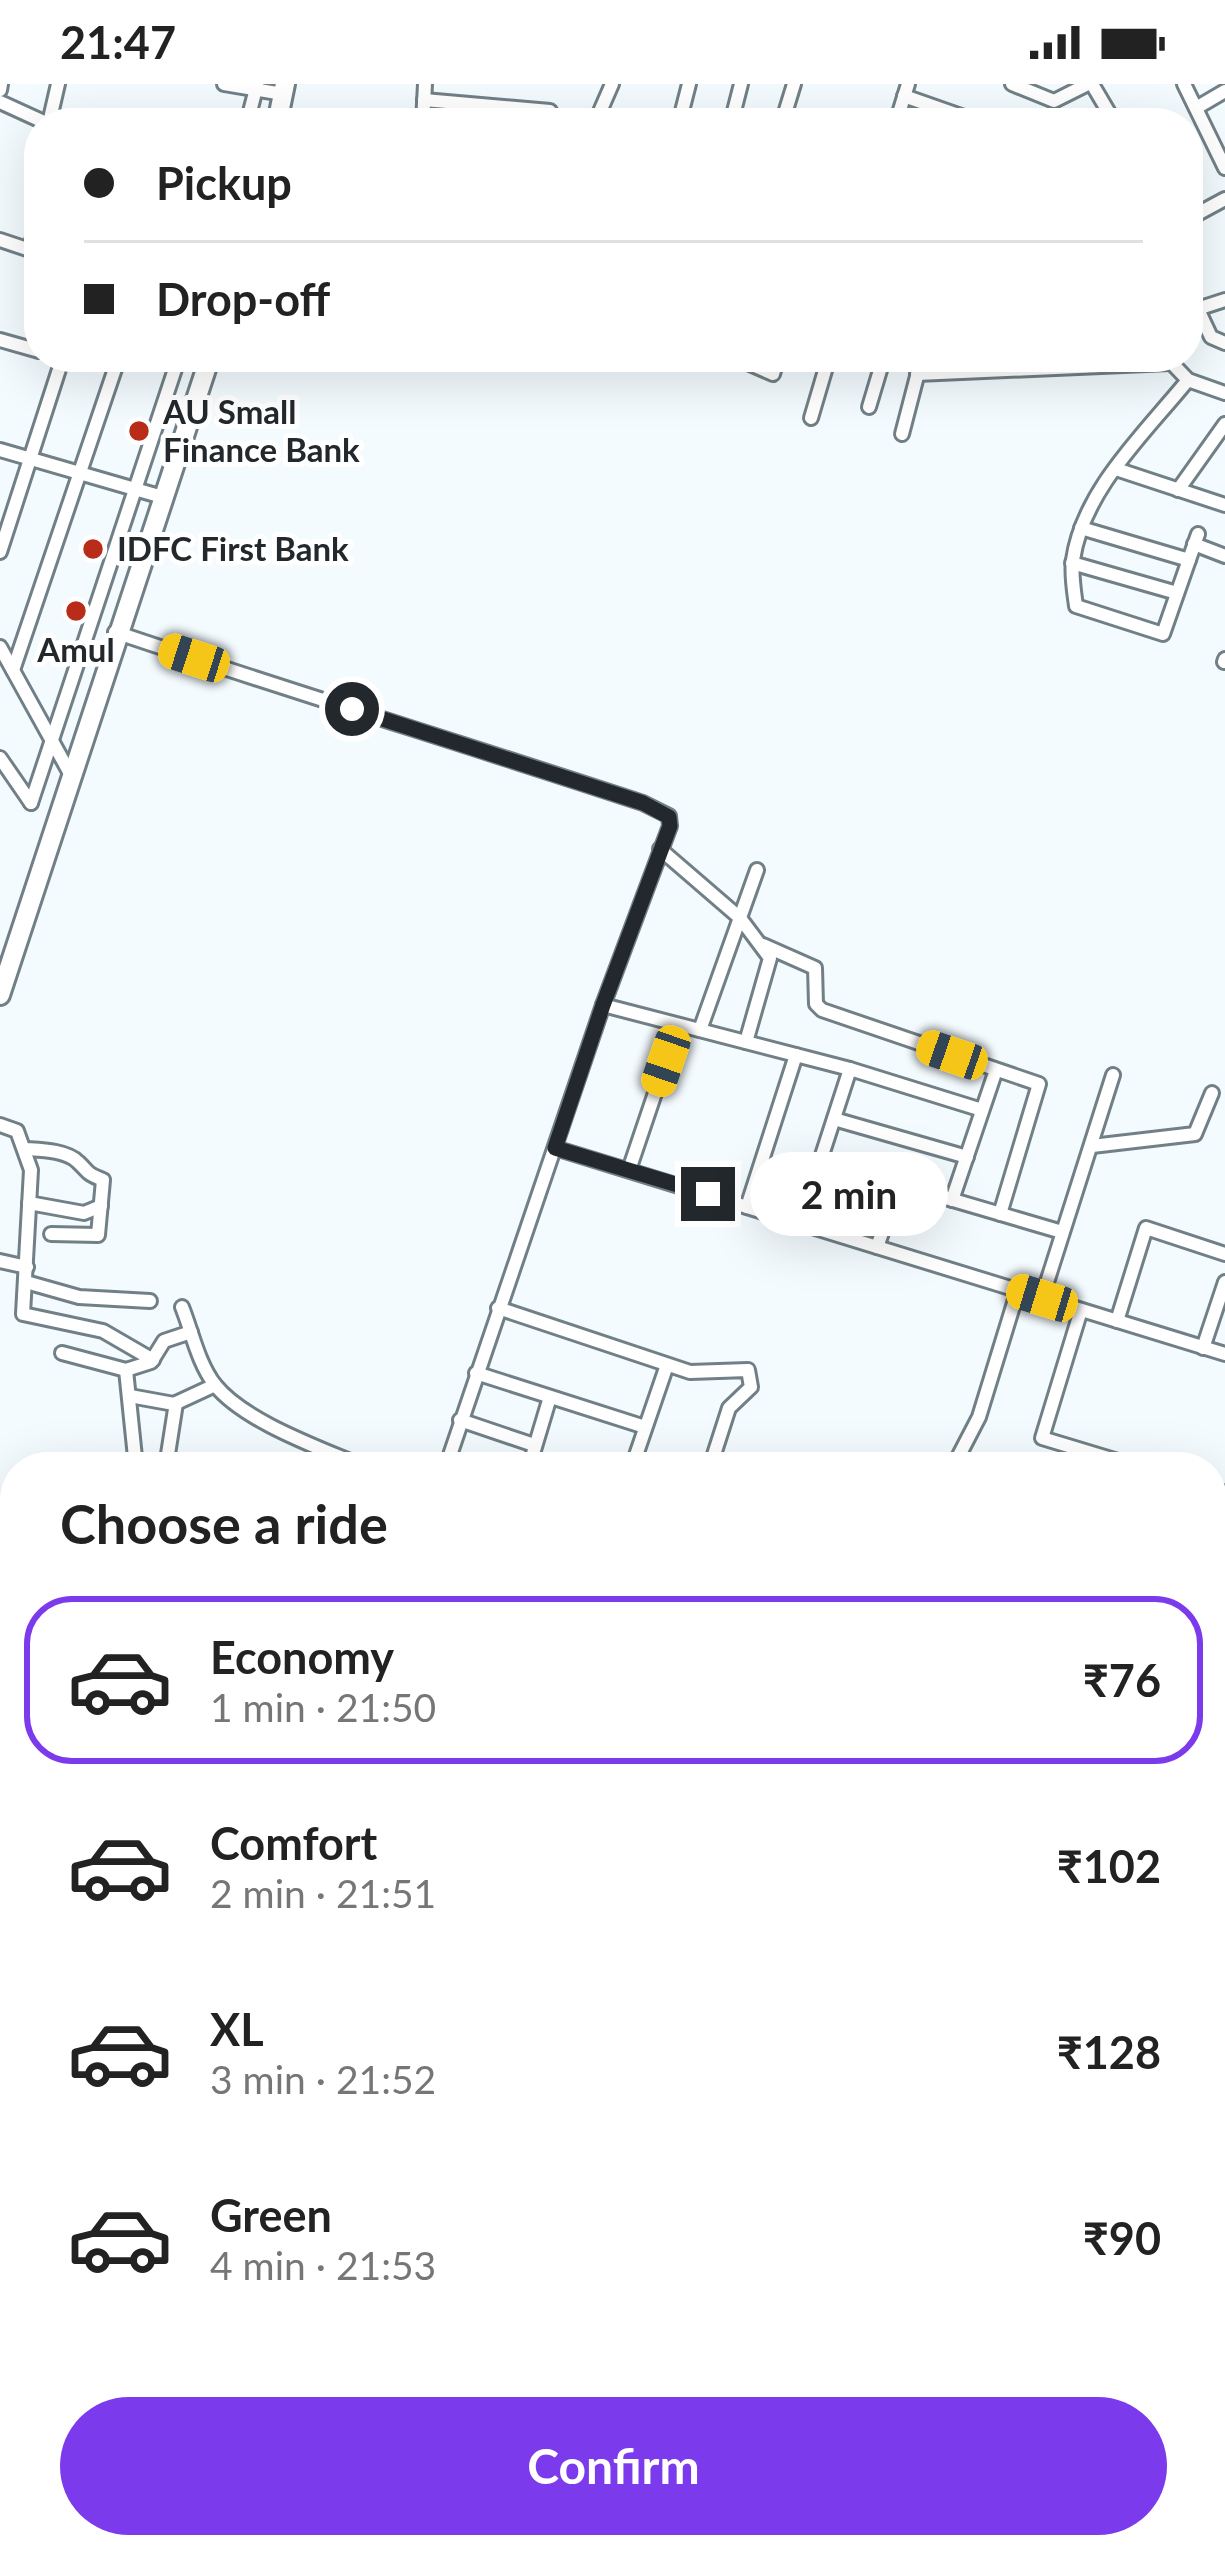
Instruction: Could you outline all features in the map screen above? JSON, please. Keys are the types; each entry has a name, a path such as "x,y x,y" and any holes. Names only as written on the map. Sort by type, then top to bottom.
{"main road":[{"path":"116,633 202,372"},
{"path":"0,995 202,372"},
{"path":"0,977 70,775"}],"street":[{"path":"224,84 286,88"},
{"path":"423,84 424,108"},
{"path":"1012,84 1054,100 1090,84"},
{"path":"1184,84 1196,108 1225,91"},
{"path":"906,90 938,108"},
{"path":"424,100 516,108"},
{"path":"1203,120 1225,168"},
{"path":"0,552 57,372"},
{"path":"13,670 114,372"},
{"path":"3,763 31,803 174,372"},
{"path":"812,418 825,372"},
{"path":"869,407 880,372"},
{"path":"902,434 917,374 942,372"},
{"path":"1180,372 1188,380 1225,392"},
{"path":"1188,380 1116,469 1081,528 1072,563 1076,606 1163,634 1196,539 1225,556"},
{"path":"1178,490 1225,424"},
{"path":"1209,447 1225,452"},
{"path":"0,450 158,496"},
{"path":"1116,469 1225,506"},
{"path":"1081,528 1189,560"},
{"path":"1072,563 1178,593"},
{"path":"116,633 664,812 670,826 603,1005 450,1452"},
{"path":"0,647 70,775"},
{"path":"0,782 3,763"},
{"path":"660,849 740,918 770,958 746,1042"},
{"path":"700,1030 758,870"},
{"path":"763,945 815,968 816,1004 822,1010 1039,1084 1000,1214"},
{"path":"603,1005 850,1069 982,1110"},
{"path":"629,1170 678,1025"},
{"path":"747,1207 796,1055"},
{"path":"800,1223 850,1069"},
{"path":"952,1200 996,1070"},
{"path":"1042,1298 1113,1076"},
{"path":"1092,1146 1195,1134 1212,1093"},
{"path":"834,1119 967,1157"},
{"path":"0,1125 17,1131 31,1170 23,1315 103,1331 153,1360"},
{"path":"555,1148 1225,1354"},
{"path":"25,1149 65,1156 79,1162 85,1174 101,1178 98,1235 51,1234"},
{"path":"820,1161 1062,1232"},
{"path":"877,1246 899,1184"},
{"path":"29,1203 84,1213 101,1206"},
{"path":"1117,1321 1146,1228 1225,1254"},
{"path":"0,1261 79,1297 150,1301"},
{"path":"1203,1348 1225,1282"},
{"path":"962,1452 979,1417 1018,1290"},
{"path":"182,1307 215,1385 242,1410 332,1452"},
{"path":"498,1308 690,1372 744,1369 751,1375 751,1387 730,1408 715,1452"},
{"path":"1081,1310 1042,1438 1088,1452"},
{"path":"62,1353 126,1370 153,1360 164,1341 191,1332"},
{"path":"637,1452 667,1365"},
{"path":"126,1370 135,1452"},
{"path":"476,1373 645,1427"},
{"path":"130,1396 176,1403 215,1385"},
{"path":"532,1452 550,1397"},
{"path":"168,1452 176,1403"},
{"path":"460,1420 534,1445"}],"place":[{"name":"AU Small Finance Bank","path":"139,431"},
{"name":"IDFC First Bank","path":"93,549"},
{"name":"Amul","path":"76,611"}],"route":[{"path":"352,709 643,803 669,817 670,826 555,1148 708,1194"}]}
